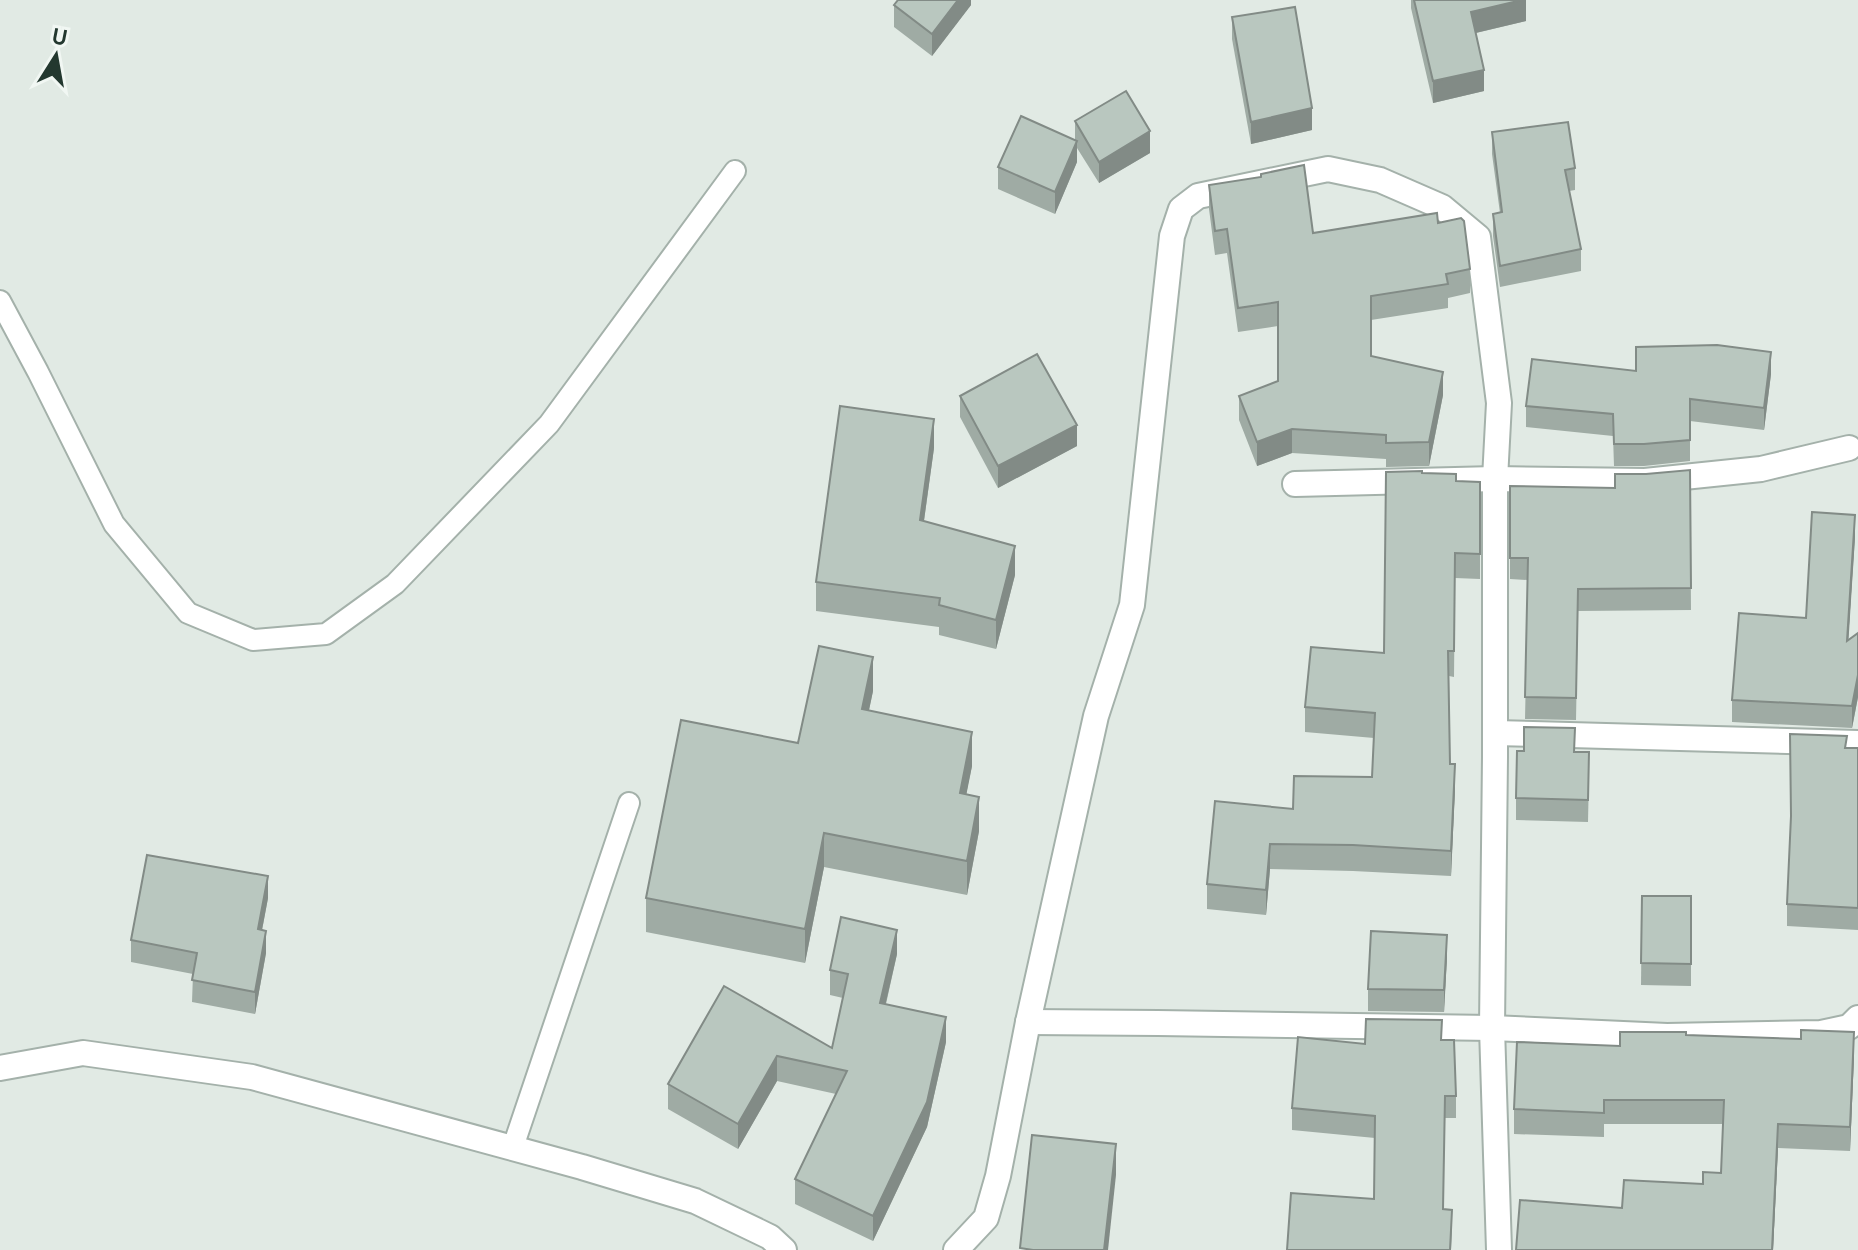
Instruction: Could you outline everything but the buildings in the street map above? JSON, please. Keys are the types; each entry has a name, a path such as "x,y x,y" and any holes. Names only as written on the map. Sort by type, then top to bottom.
{"street":[{"path":"956,1250 986,1218 998,1176 1028,1022 1096,716 1132,605 1172,236 1181,209 1198,196 1328,169 1380,180 1442,207 1478,237 1499,403 1495,479 1492,1028 1499,1250"},
{"path":"1295,484 1495,479 1645,481 1761,469 1849,448"},
{"path":"1495,733 1858,743"},
{"path":"1028,1022 1492,1028 1667,1036 1821,1033 1849,1027 1858,1018"},
{"path":"0,1068 83,1053 252,1077 513,1147 695,1201 770,1237 784,1250"}],"lane":[{"path":"0,301 114,524 188,613 253,640 326,634 395,584 549,424 735,171"},
{"path":"513,1147 629,803"}]}
